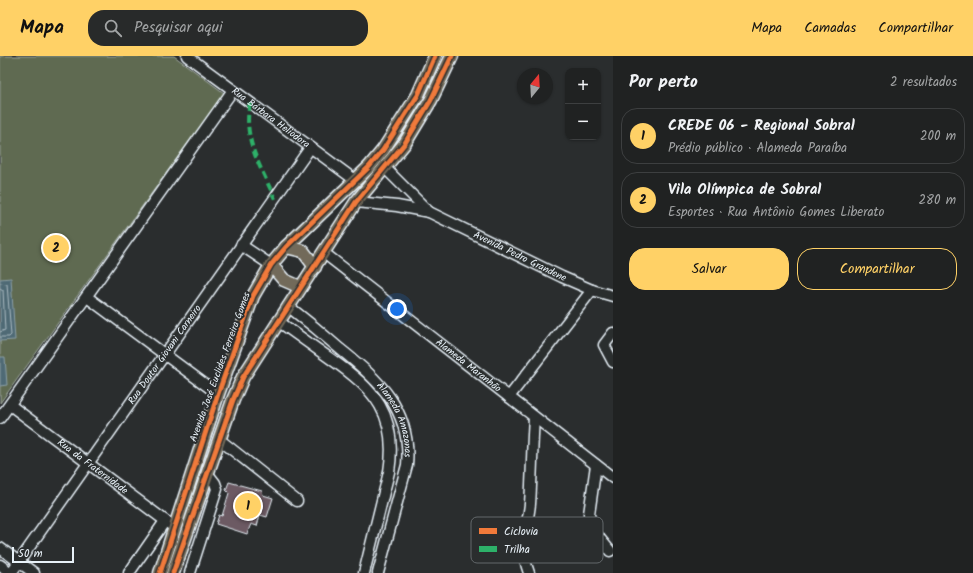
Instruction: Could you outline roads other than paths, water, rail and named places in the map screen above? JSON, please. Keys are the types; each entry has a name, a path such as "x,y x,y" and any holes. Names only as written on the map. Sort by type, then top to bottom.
{"main road":[{"name":"Avenida José Euclides Ferreira Gomes","path":"160,573 218,394 253,296 271,265 286,247 355,180 383,150 408,112 435,56"},
{"path":"174,573 243,377 356,202 405,143 431,100 452,56"},
{"path":"286,247 303,251 315,267"},
{"path":"271,265 284,280 300,287"}],"street":[{"name":"Rua Bárbara Heliodora","path":"187,56 355,180"},
{"path":"0,418 233,90"},
{"name":"Rua Doutor Giovani Carneiro","path":"11,573 166,355 241,245 310,148"},
{"name":"Avenida Pedro Grandene","path":"384,167 429,212"},
{"name":"Avenida Pedro Grandene","path":"356,202 397,206 429,212 592,290 613,296"},
{"path":"241,245 271,265"},
{"name":"Alameda Maranhão","path":"324,253 613,478"},
{"path":"509,397 592,290"},
{"path":"87,297 218,394"},
{"name":"Alameda Amazonas","path":"288,306 377,380 386,391 398,413 406,437 408,456 378,573"},
{"name":"Alameda Amazonas","path":"278,321 356,377 377,400 386,416 392,456 364,573"},
{"path":"613,333 604,345 613,362"},
{"path":"365,386 377,380"},
{"name":"Rua da Fraternidade","path":"10,405 175,528"},
{"path":"386,416 398,413"},
{"path":"527,517 530,505 534,417"},
{"path":"220,440 297,501"},
{"path":"589,517 596,465"},
{"path":"190,573 217,489 215,483 208,474"},
{"path":"382,502 396,506"},
{"path":"129,573 164,521"},
{"path":"603,542 610,550"},
{"path":"0,548 34,573"},
{"path":"525,563 529,573"},
{"path":"0,565 11,573"}],"water":[{"path":"11,278 15,340 0,341 0,279"},
{"path":"0,357 5,357 7,385 0,386"}],"place":[{"name":"Vila Olímpica de Sobral","path":"56,248"},
{"name":"CREDE 06 - Regional Sobral","path":"248,506"}]}
